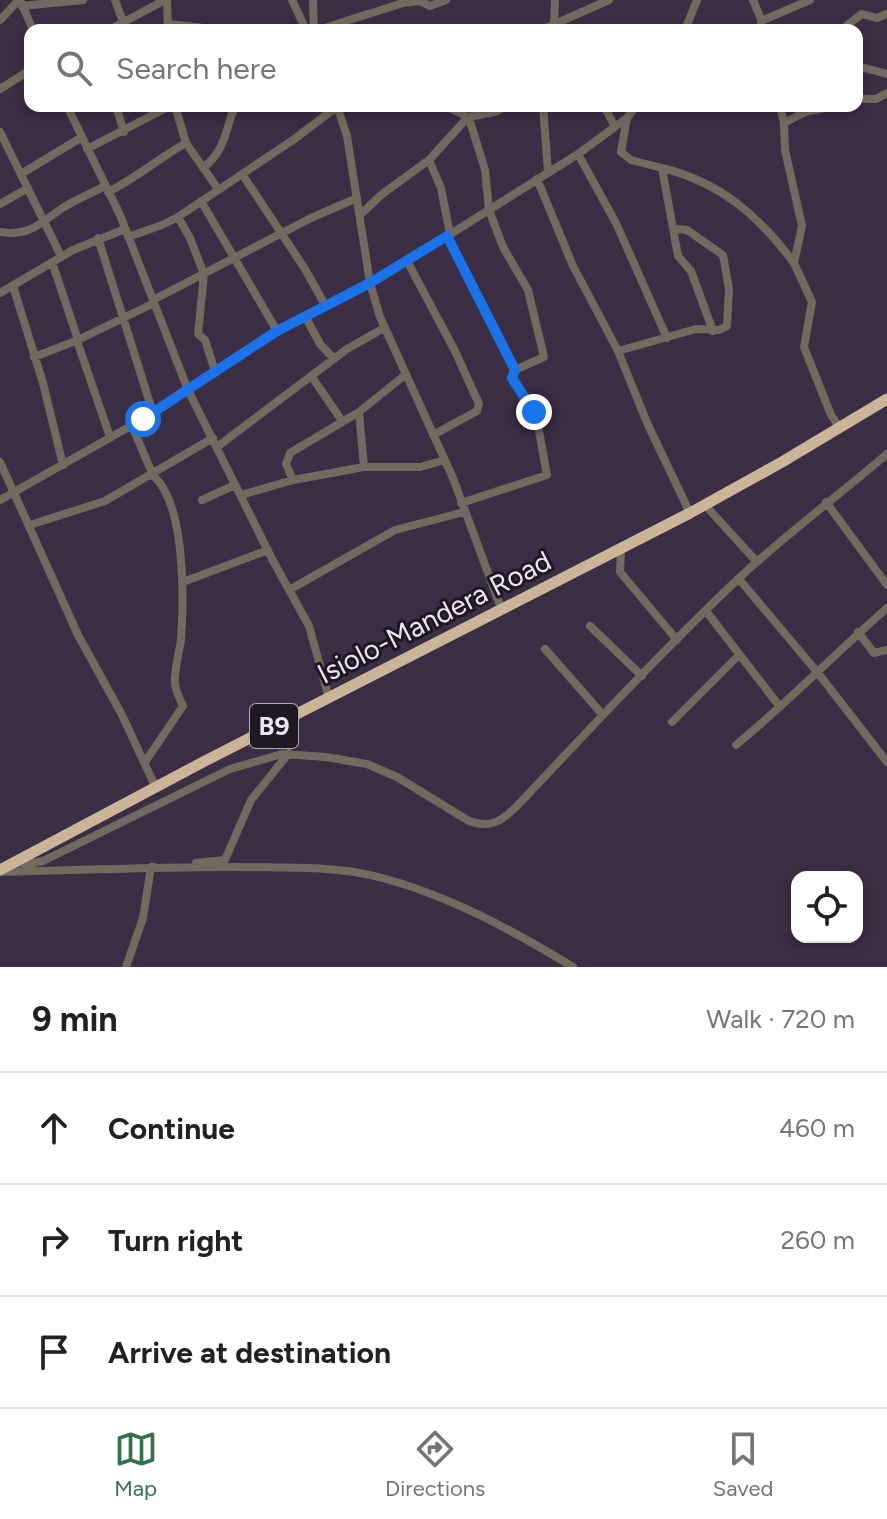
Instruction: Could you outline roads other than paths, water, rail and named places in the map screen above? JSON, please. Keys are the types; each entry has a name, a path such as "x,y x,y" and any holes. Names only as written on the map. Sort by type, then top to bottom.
{"highway":[{"name":"Isiolo-Mandera Road","path":"0,871 501,608 690,513 887,399"}],"street":[{"path":"0,20 20,2 83,0"},
{"path":"115,0 123,22"},
{"path":"120,24 166,0 168,24"},
{"path":"292,0 303,24"},
{"path":"313,0 315,24"},
{"path":"334,24 390,6 420,0 430,6 446,0"},
{"path":"551,24 555,0"},
{"path":"557,24 609,0"},
{"path":"689,24 697,0"},
{"path":"753,0 758,24"},
{"path":"765,24 810,0"},
{"path":"20,2 30,24"},
{"path":"849,24 862,14 877,18 886,14"},
{"path":"863,68 887,74"},
{"path":"0,89 24,74"},
{"path":"863,99 876,99 887,93"},
{"path":"70,112 126,233 188,390 314,637 329,698"},
{"path":"118,112 124,132"},
{"path":"87,149 161,112"},
{"path":"174,112 186,143 218,189"},
{"path":"203,168 212,161 226,138 233,112"},
{"path":"0,293 61,256 98,238 162,225 178,217 329,112"},
{"path":"339,112 347,136 370,283 384,328 445,460 501,608"},
{"path":"457,112 469,118 485,170 489,210 503,247 530,295 544,355 541,360 515,370"},
{"path":"361,214 381,195 429,160 469,118 495,112"},
{"path":"543,112 548,172"},
{"path":"607,112 615,127"},
{"path":"0,500 132,426 277,331 407,261 578,154 632,112"},
{"path":"781,112 785,150 802,226 794,263"},
{"path":"784,123 805,112"},
{"path":"627,118 621,152 631,160 689,174 708,183 766,229 794,263 812,302 804,347 831,415 840,428"},
{"path":"0,132 61,256"},
{"path":"21,174 82,137"},
{"path":"0,232 14,233 45,223 66,206 139,176 186,143"},
{"path":"578,154 606,201 667,338"},
{"path":"289,590 395,530 463,508 547,475 541,431 534,412 512,378 515,370 448,235 441,188 429,160"},
{"path":"662,168 678,256 691,271 713,331"},
{"path":"242,174 325,305"},
{"path":"537,179 573,266 618,351 648,425 690,513"},
{"path":"0,204 28,188"},
{"path":"34,357 122,319 282,233 357,198"},
{"path":"201,201 277,331"},
{"path":"178,217 204,274 198,333 205,340 215,371"},
{"path":"618,351 696,329 723,329 729,323 725,258 720,251 687,230 675,229"},
{"path":"98,238 153,413"},
{"path":"407,261 479,404 477,411 433,435"},
{"path":"52,262 110,437"},
{"path":"13,286 43,383 63,465"},
{"path":"305,316 320,344 334,359"},
{"path":"30,525 105,501 215,442 312,377 354,344 384,328"},
{"path":"293,480 286,464 288,456 359,412 405,375"},
{"path":"312,377 342,421"},
{"path":"359,412 364,467"},
{"path":"132,426 152,474 161,481 170,502 183,582 179,665 175,683 183,706 145,762"},
{"path":"15,863 43,861 230,769 289,753 367,764 397,777 469,821 488,825 502,820 739,579 826,502 887,454"},
{"path":"241,495 293,480 364,467 420,467 445,460"},
{"path":"0,462 78,635 156,788"},
{"path":"202,500 235,485"},
{"path":"826,502 887,585"},
{"path":"705,505 757,562"},
{"path":"621,549 620,572 677,640"},
{"path":"183,582 268,550"},
{"path":"739,579 887,762"},
{"path":"736,745 887,608"},
{"path":"706,611 780,707"},
{"path":"590,626 642,676"},
{"path":"858,632 874,653 887,650"},
{"path":"545,649 603,715"},
{"path":"672,722 739,655"},
{"path":"151,867 225,860 251,800 289,753"},
{"path":"126,967 143,918 151,867"},
{"path":"0,871 151,867 313,868 383,878 462,907 533,941 573,967"}]}
